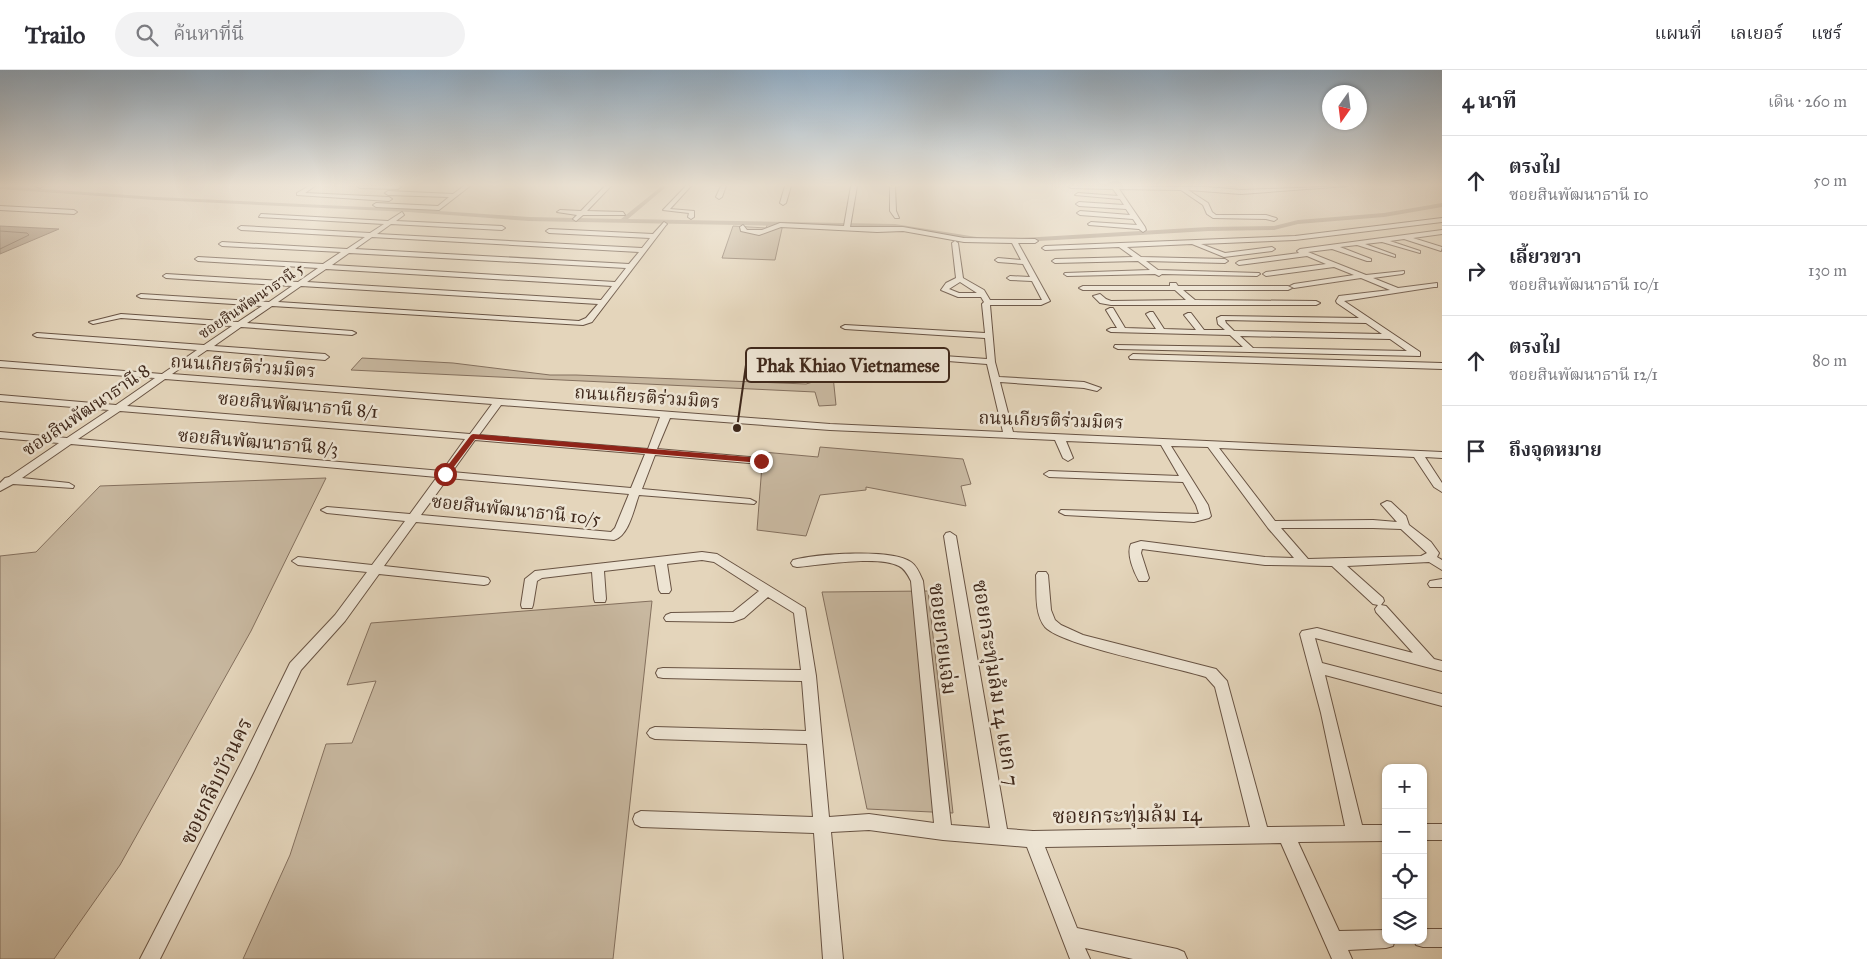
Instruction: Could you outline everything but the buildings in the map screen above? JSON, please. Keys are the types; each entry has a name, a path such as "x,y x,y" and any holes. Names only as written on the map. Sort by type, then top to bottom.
{"street":[{"name":"ซอยสินพัฒนาธานี 5","path":"166,376 383,227"},
{"path":"491,227 502,228"},
{"path":"595,233 600,227"},
{"path":"624,234 630,227"},
{"path":"141,296 580,323 589,320 661,227"},
{"path":"743,227 748,232 763,232 771,231 776,227"},
{"path":"859,227 877,230 907,229 964,240 1036,241"},
{"path":"1127,227 1142,229 1141,227"},
{"path":"1044,248 1295,238 1381,227"},
{"path":"240,228 643,250"},
{"path":"549,231 654,236"},
{"path":"1397,290 1300,251 1442,232"},
{"path":"1426,234 1442,239"},
{"path":"1402,237 1441,249"},
{"path":"1380,240 1418,252"},
{"path":"960,279 949,285 945,290 958,295 986,299 1044,303 1046,299 1014,241"},
{"path":"1192,242 1224,255 1272,250"},
{"path":"955,243 960,279"},
{"path":"1356,243 1393,256"},
{"path":"222,244 630,266"},
{"path":"1122,246 1193,302"},
{"path":"1331,246 1369,260"},
{"path":"398,259 405,254"},
{"path":"1258,254 1269,259"},
{"path":"1239,263 1307,254"},
{"path":"198,259 617,284"},
{"path":"1055,261 1140,259 1225,261"},
{"path":"998,260 1025,262"},
{"path":"383,270 390,264"},
{"path":"1266,274 1336,265"},
{"path":"1067,274 1157,272 1257,274"},
{"path":"1082,288 1175,286 1291,287 1402,272"},
{"path":"166,276 602,302"},
{"path":"1010,278 1035,279"},
{"path":"960,279 977,289 986,299 990,362 1008,434"},
{"path":"1118,347 1420,356 1348,308 1341,303 1340,299 1434,285"},
{"path":"1096,296 1103,302 1111,303 1316,304"},
{"path":"1173,302 1188,314 1202,332"},
{"path":"1110,310 1122,330"},
{"path":"1150,314 1161,331"},
{"path":"93,322 121,316 352,333"},
{"path":"1251,350 1222,324 1222,318 1368,321"},
{"path":"845,327 988,336"},
{"path":"1111,330 1392,337"},
{"path":"37,335 325,358"},
{"path":"843,351 990,362"},
{"path":"1133,357 1442,366"},
{"name":"ถนนเกียรติร่วมมิตร","path":"0,364 830,427 1442,455"},
{"name":"ซอยสินพัฒนาธานี 8","path":"0,488 6,480 68,442 166,376"},
{"path":"994,379 1084,385 1097,388"},
{"name":"ซอยสินพัฒนาธานี 8/1","path":"0,398 761,461"},
{"name":"ซอยกลีบบัวนคร","path":"150,959 248,766 295,666 331,629 498,402"},
{"path":"636,492 666,415"},
{"name":"ซอยสินพัฒนาธานี 8/3","path":"0,435 750,502"},
{"path":"1059,437 1068,458"},
{"path":"1065,512 1194,518 1205,516 1202,505 1163,441"},
{"path":"1210,443 1272,526 1305,563"},
{"path":"1416,453 1423,460 1431,476 1442,489"},
{"path":"1049,474 1187,479"},
{"path":"6,480 69,486"},
{"name":"ซอยสินพัฒนาธานี 10/5","path":"327,510 614,536 620,530 636,492"},
{"path":"1387,504 1402,518 1404,526"},
{"path":"1272,526 1382,524 1404,526 1427,545 1433,553 1431,558"},
{"name":"ซอยกระทุ่มล้ม 14 แยก 7","path":"950,536 1000,836"},
{"path":"1143,578 1135,552 1135,547 1141,545 1265,561 1305,563 1394,562 1431,558 1442,566"},
{"path":"527,605 530,583 534,576 711,556 795,607 802,615 833,959"},
{"name":"ซอยยายแจ่ม","path":"797,563 877,559 902,562 914,573 917,582 925,644 943,832"},
{"path":"298,561 484,581"},
{"path":"661,561 665,590"},
{"path":"1336,563 1380,605 1436,664"},
{"path":"598,568 600,599"},
{"path":"1042,575 1045,613 1051,627 1080,639 1195,668 1211,673 1218,679 1222,685 1231,717 1261,836"},
{"path":"671,618 733,617 739,615 767,591"},
{"path":"1355,834 1307,634 1310,632 1436,664"},
{"path":"1316,667 1442,700"},
{"path":"663,673 809,676"},
{"path":"655,733 814,738"},
{"name":"ซอยกระทุ่มล้ม 14","path":"641,819 822,825 869,822 943,832 1033,839 1382,833"},
{"path":"1427,832 1442,832"},
{"path":"1286,835 1342,959"},
{"path":"1033,839 1080,959"},
{"path":"1072,936 1177,959"},
{"path":"1427,938 1442,938"},
{"path":"1335,941 1382,939"}],"shaded area":[{"path":"732,227 782,227 775,260 722,258"},
{"path":"362,358 453,363 550,375 806,384 833,376 836,405 819,406 815,392 351,370"},
{"path":"820,447 963,459 971,484 961,486 966,506 866,487 866,490 820,495 806,536 757,530 763,452 818,457"},
{"path":"326,478 251,631 120,865 54,959 0,959 0,556 36,552 100,486"},
{"path":"928,591 953,813 867,809 822,592"},
{"path":"652,601 613,959 243,959 290,855 326,744 352,743 376,681 347,685 371,623"}],"water":[{"path":"0,227 59,229 0,254"}],"waterway":[{"path":"906,227 986,239"},
{"path":"1022,240 1208,229 1276,227"}],"place":[{"name":"Phak Khiao Vietnamese","path":"737,428"}],"route":[{"path":"445,474 473,436 761,461"}]}
